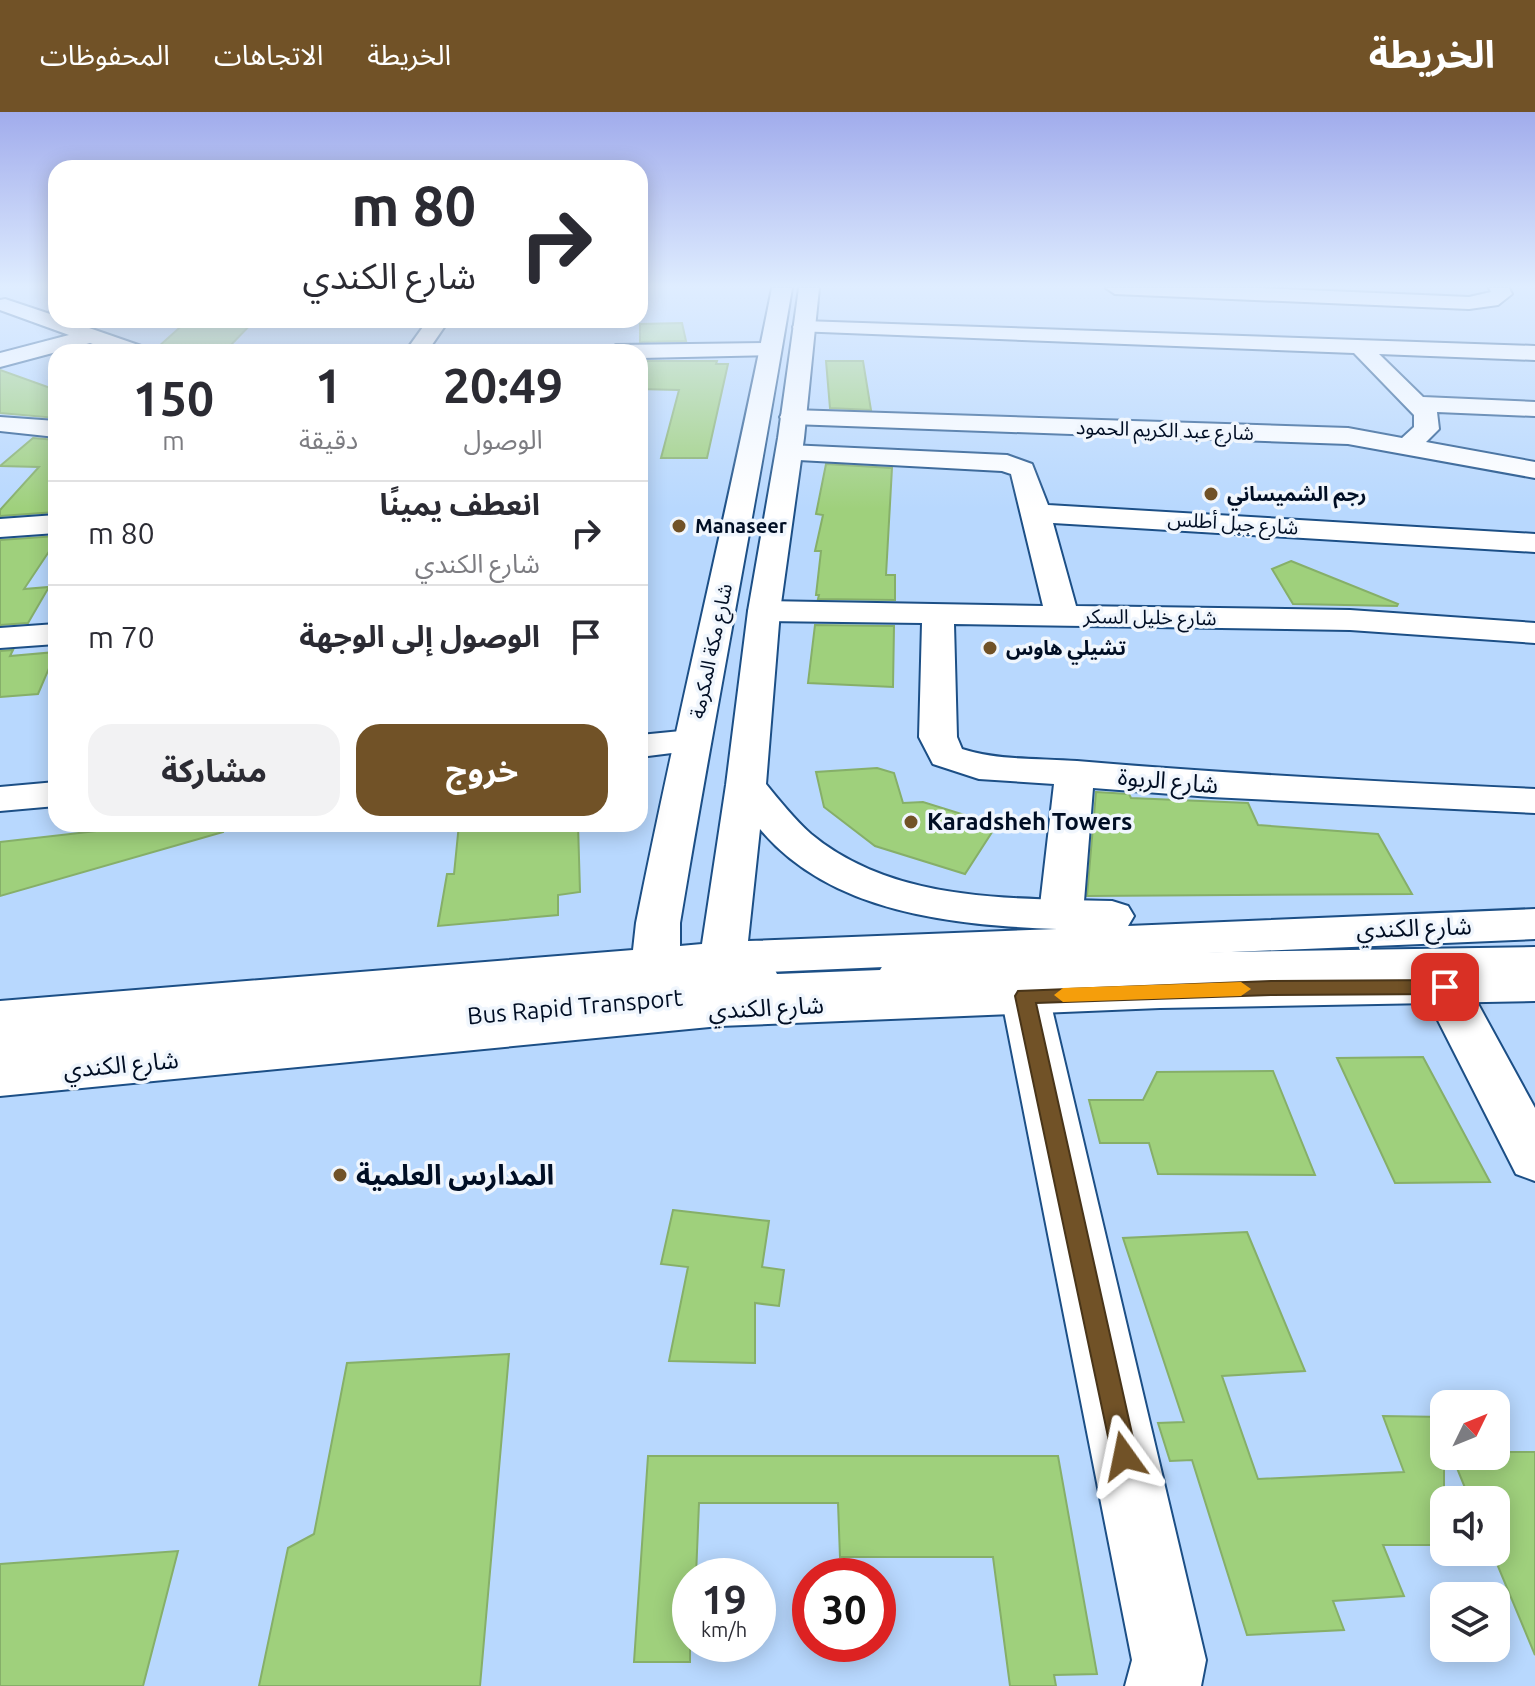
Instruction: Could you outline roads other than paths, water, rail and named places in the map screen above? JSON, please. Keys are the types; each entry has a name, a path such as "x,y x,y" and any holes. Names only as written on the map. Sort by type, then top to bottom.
{"street":[{"name":"شارع مكة المكرمة","path":"654,992 658,923 691,741 749,470 767,361"},
{"name":"شارع مكة المكرمة","path":"722,986 764,611 789,453 799,361"},
{"path":"1375,361 1418,404 1428,421 1426,429 1409,445"},
{"path":"1418,404 1535,409"},
{"name":"شارع عبد الكريم الحمود","path":"792,417 1348,436 1526,469"},
{"path":"0,424 48,428"},
{"path":"789,453 1007,463 1023,470 1062,616"},
{"path":"1526,469 1535,496"},
{"name":"شارع جبل أطلس","path":"1036,513 1535,543"},
{"path":"0,528 48,525"},
{"name":"شارع خليل السكر","path":"764,611 1350,620 1535,633"},
{"name":"شارع الربوة","path":"938,614 938,737 947,756 979,767 1075,772 1211,785 1535,801"},
{"path":"0,638 48,635"},
{"path":"648,745 691,741"},
{"path":"1061,914 1075,772"},
{"path":"746,785 803,849 851,877 913,900 1061,914 1227,918 1370,930"},
{"path":"0,799 48,795"},
{"name":"شارع الكندي","path":"0,1077 654,992 1370,930 1535,924"},
{"path":"722,986 997,969 1535,963"},
{"path":"722,986 1535,971"},
{"name":"شارع الكندي","path":"722,986 1025,996 1271,988 1535,985"},
{"path":"1445,987 1535,1159"},
{"name":"شارع الكندي","path":"0,1018 654,992"},
{"name":"Bus Rapid Transport","path":"0,1045 654,992"},
{"name":"Bus Rapid Transport","path":"0,1061 654,992"},
{"path":"1025,996 1169,1660 1163,1686"}],"place":[{"name":"رجم الشميساني","path":"1211,494"},
{"name":"Manaseer","path":"679,526"},
{"name":"تشيلي هاوس","path":"990,648"},
{"name":"Karadsheh Towers","path":"911,822"},
{"name":"المدارس العلمية","path":"340,1175"}]}
